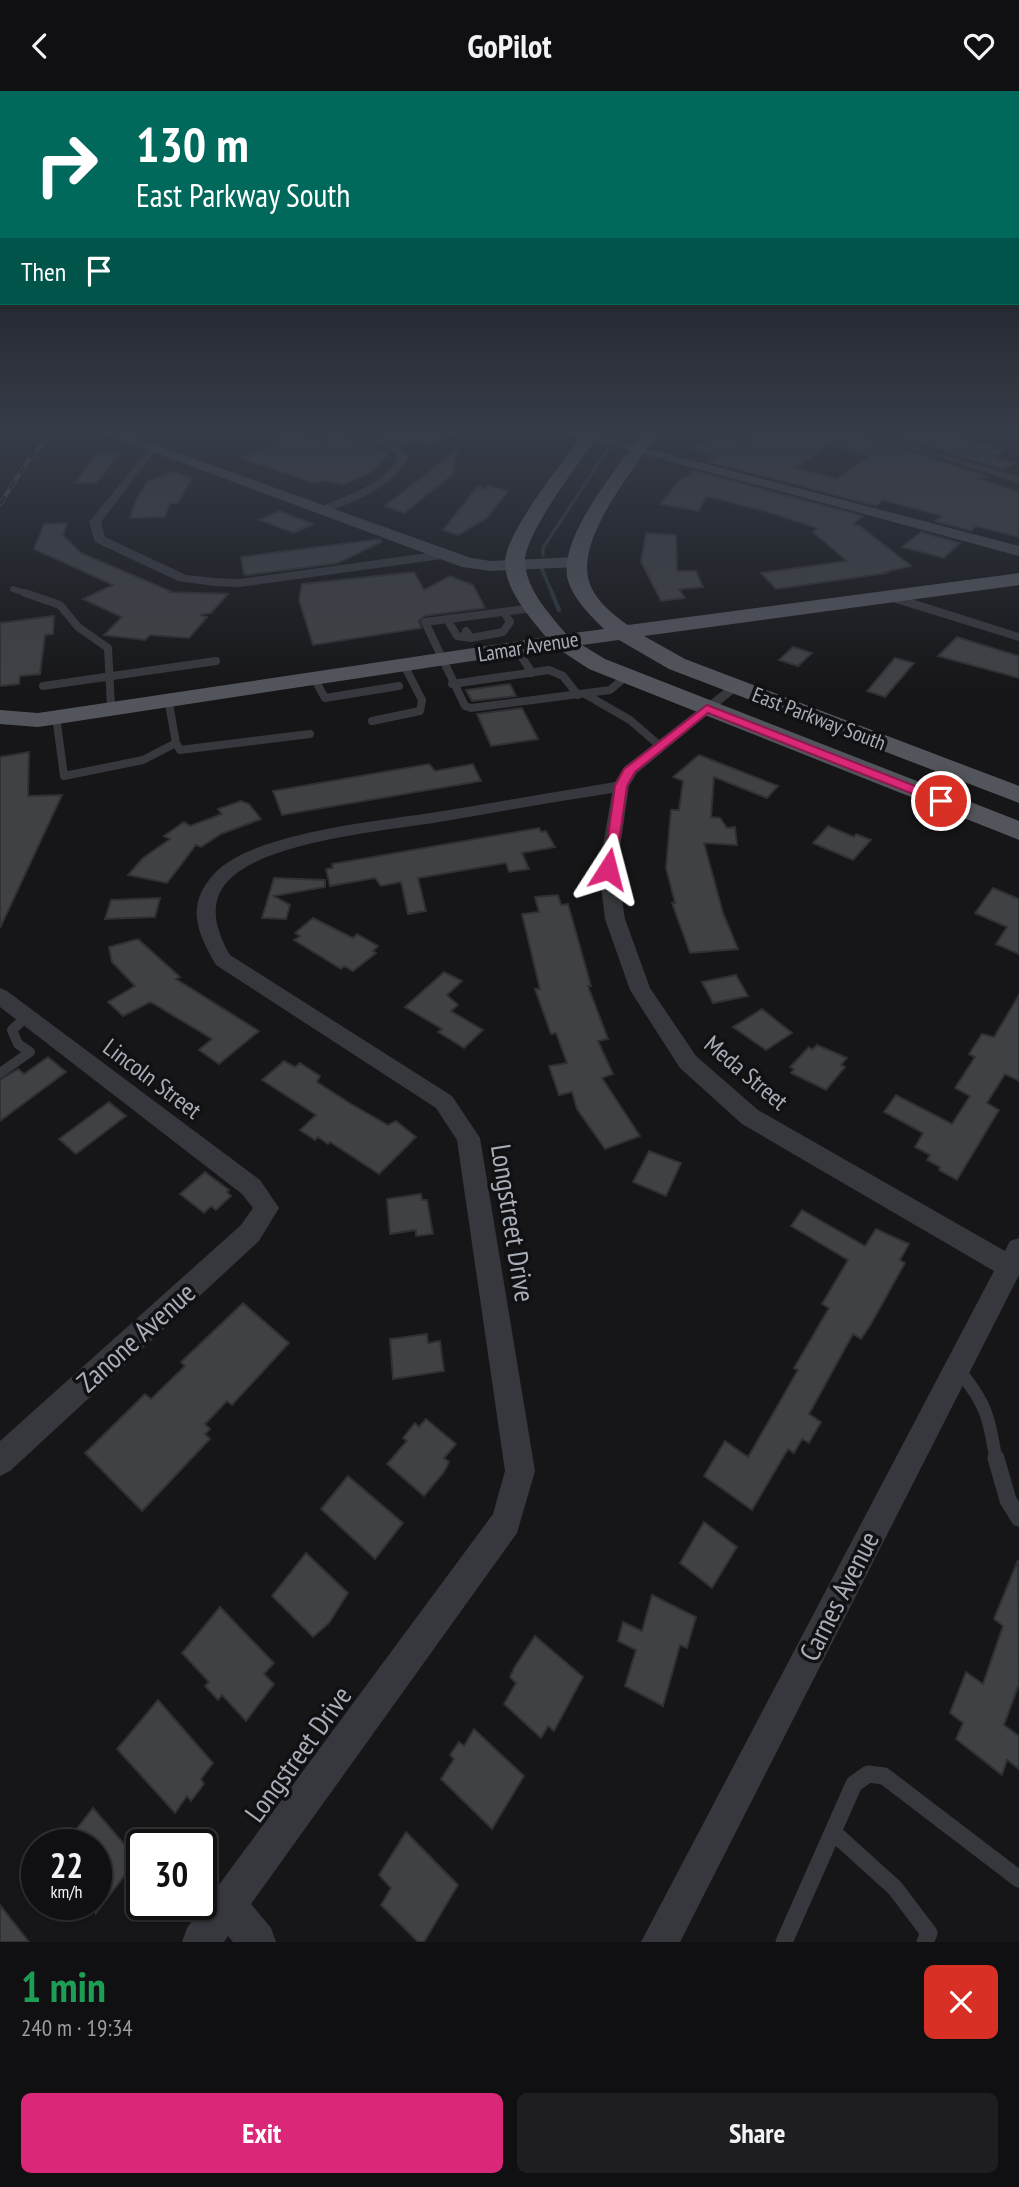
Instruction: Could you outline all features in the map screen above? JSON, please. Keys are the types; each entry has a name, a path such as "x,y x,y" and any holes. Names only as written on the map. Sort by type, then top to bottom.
{"main road":[{"path":"535,516 519,540 515,564 525,595 553,620"},
{"path":"576,562 587,532 597,516"},
{"name":"East Parkway South","path":"576,562 580,586 601,614 624,633 677,664 1019,795"},
{"name":"Lamar Avenue","path":"0,717 47,718 111,706 314,678 401,676 441,660 489,632 553,620 624,633 1019,579"},
{"path":"489,632 510,643 528,633 532,621 601,614"},
{"name":"East Parkway South","path":"553,620 597,664 1019,831"},
{"name":"Lamar Avenue","path":"0,738 47,718"}],"street":[{"path":"99,516 95,522 99,539 183,578 239,583 414,561 442,555"},
{"path":"339,516 468,563 576,562"},
{"path":"890,516 1019,551"},
{"path":"891,597 1019,637"},
{"path":"621,786 630,769 734,686"},
{"name":"Meda Street","path":"621,786 608,869 614,919 640,990 688,1062 750,1117 1014,1258"},
{"name":"Longstreet Drive","path":"201,1942 506,1522 520,1471 468,1137 444,1102 223,960 206,928 207,899 223,873 256,855 303,840 621,786"},
{"name":"Lincoln Street","path":"0,996 251,1187 267,1208"},
{"name":"Zanone Avenue","path":"0,1461 250,1233 267,1208"},
{"name":"Carnes Avenue","path":"660,1942 1014,1258"},
{"path":"228,1905 257,1942"}],"lane":[{"path":"13,589 60,605 78,627 108,648 107,677 111,706"},
{"path":"504,612 553,620"},
{"path":"504,612 509,625 489,632 464,628 447,619 425,622 452,684 465,706 471,708 610,690 627,676"},
{"path":"489,632 504,612"},
{"path":"447,619 457,636 464,628"},
{"path":"464,628 489,632 532,673"},
{"path":"43,686 216,661"},
{"path":"452,684 549,670 563,676 581,695 630,720 660,746"},
{"path":"372,721 420,711 422,701 401,676"},
{"path":"168,698 176,743 180,750 310,734"},
{"path":"47,718 64,776 143,760 176,743"},
{"path":"0,1073 30,1052 18,1044 12,1030 27,1016"},
{"path":"957,1368 977,1392 989,1415 996,1461 1008,1500 1019,1518"},
{"path":"784,1942 854,1784 868,1774 884,1776 1019,1879"},
{"path":"833,1832 895,1888 931,1939"}],"building":[{"path":"131,516 165,516 165,517"},
{"path":"267,516 293,516 313,524 294,533 259,520"},
{"path":"454,516 488,516 458,535 443,530"},
{"path":"781,516 863,516 853,524 860,526 911,566 885,572 887,573 776,589 761,573 847,561 813,532 817,528"},
{"path":"941,516 1019,516 1019,537 976,526 971,531 935,521"},
{"path":"67,523 63,535 81,553 170,591 168,592 228,594 211,613 200,615 207,617 189,638 150,635 145,640 104,635 122,617 83,599 113,585 34,549 44,524"},
{"path":"921,532 960,543 944,558 902,547"},
{"path":"646,533 676,535 677,571 696,571 703,587 679,589 685,598 661,601 641,562"},
{"path":"380,539 381,542 338,563 244,574 241,557"},
{"path":"414,572 424,590 450,576 473,585 485,608 424,616 419,621 421,628 313,645 299,600 302,584"},
{"path":"54,616 53,634 45,635 40,674 20,676 19,684 0,686 0,623"},
{"path":"957,637 1019,656 1019,678 938,656"},
{"path":"793,647 812,653 798,666 779,660"},
{"path":"895,658 914,663 885,697 867,691"},
{"path":"510,684 516,696 472,701 466,690"},
{"path":"522,708 538,739 491,746 477,714"},
{"path":"29,752 28,796 62,795 0,928 0,757"},
{"path":"699,755 778,786 767,798 714,777 711,817 720,818 727,828 735,827 737,845 704,843 723,913 738,949 690,953 672,903 675,903 666,868 671,810 679,810 683,781 673,777"},
{"path":"429,764 435,771 473,764 481,781 282,815 273,791"},
{"path":"241,801 249,804 261,819 221,834 201,847 196,845 167,883 128,875 143,858 170,839 164,836 184,822 190,826 222,814 218,809"},
{"path":"828,826 854,837 856,834 871,840 853,860 813,843"},
{"path":"539,828 541,832 546,831 555,847 522,853 529,869 509,872 506,863 418,878 426,911 408,914 401,882 381,886 375,878 330,886 326,869 333,868 332,864"},
{"path":"274,878 325,880 325,887 274,896 290,905 286,919 262,918"},
{"path":"993,888 1019,899 1019,954 996,944 1007,927 975,913"},
{"path":"558,895 561,905 568,904 591,986 588,986 608,1039 598,1041 613,1074 602,1078 640,1136 605,1149 577,1109 572,1092 559,1095 549,1066 567,1063 556,1033 551,1034 535,989 540,989 522,914 539,912 535,897"},
{"path":"160,898 155,917 105,919 111,900"},
{"path":"313,918 353,938 357,934 378,946 373,951 376,953 353,971 344,966 341,969 294,940 300,936 295,933"},
{"path":"138,939 180,977 176,979 259,1031 219,1064 199,1050 212,1039 150,1002 123,1016 108,1002 135,986 112,962 109,947"},
{"path":"444,972 462,981 447,995 458,1005 451,1011 483,1030 464,1048 438,1032 442,1029 405,1007"},
{"path":"736,975 748,996 713,1003 702,982"},
{"path":"1019,995 1019,1081 1005,1074 987,1103 999,1110 957,1180 939,1170 940,1167 927,1160 930,1155 915,1147 923,1133 884,1112 896,1095 952,1124 970,1096 955,1088 975,1057 969,1054 982,1034 994,1037"},
{"path":"762,1009 792,1033 766,1050 733,1027"},
{"path":"817,1045 847,1058 841,1065 845,1067 826,1090 791,1073 794,1069 790,1067 809,1047 812,1050"},
{"path":"48,1057 66,1072 0,1121 0,1080 18,1069 24,1074"},
{"path":"284,1061 295,1067 300,1063 320,1076 317,1082 351,1104 388,1125 396,1121 416,1137 379,1174 330,1142 328,1144 318,1137 315,1140 300,1130 316,1115 262,1080"},
{"path":"109,1102 126,1116 76,1154 59,1139"},
{"path":"649,1151 681,1163 666,1196 633,1182"},
{"path":"205,1172 229,1190 227,1192 231,1196 216,1210 211,1206 204,1213 180,1194"},
{"path":"421,1194 422,1200 427,1200 433,1234 416,1236 416,1230 390,1234 387,1199"},
{"path":"802,1210 865,1246 876,1229 909,1244 900,1260 905,1263 871,1324 861,1339 853,1334 809,1414 821,1422 809,1443 802,1439 794,1453 788,1449 752,1510 704,1476 725,1441 748,1457 798,1370 794,1368 829,1308 822,1304 848,1260 791,1226"},
{"path":"243,1303 289,1343 232,1405 227,1401 205,1424 210,1429 205,1434 210,1439 142,1511 85,1453 145,1394 151,1399 185,1366 181,1362"},
{"path":"427,1334 428,1343 440,1341 444,1371 393,1379 390,1339"},
{"path":"426,1419 456,1444 444,1458 449,1462 444,1472 424,1496 387,1464 407,1441 403,1438 415,1423 419,1427"},
{"path":"348,1476 403,1523 375,1559 321,1509"},
{"path":"704,1522 737,1547 712,1588 680,1563"},
{"path":"306,1553 348,1593 329,1623 313,1637 272,1596"},
{"path":"1018,1560 1019,1684 1004,1725 1019,1736 1019,1769 1007,1760 1002,1775 956,1739 963,1723 950,1713 966,1672 983,1684 1003,1626 994,1619"},
{"path":"652,1595 696,1617 687,1648 680,1645 663,1706 625,1686 636,1650 618,1641 623,1622 642,1631"},
{"path":"220,1607 274,1663 264,1674 274,1684 246,1721 222,1695 218,1700 205,1686 209,1682 182,1653"},
{"path":"535,1636 583,1677 554,1731 548,1726 541,1738 504,1704 516,1683 510,1677 514,1668"},
{"path":"158,1700 213,1763 201,1779 204,1784 191,1801 187,1796 175,1813 117,1749"},
{"path":"474,1729 524,1776 492,1829 441,1779 454,1759 450,1755 459,1742 464,1746"},
{"path":"93,1808 111,1829 77,1829"},
{"path":"112,1830 126,1846 126,1873 112,1892"},
{"path":"406,1832 458,1885 424,1942 418,1942 381,1905 391,1888 379,1875"},
{"path":"0,1905 29,1942 0,1942"}],"waterway":[{"path":"543,555 543,548 564,516"},
{"path":"541,567 553,595"},
{"path":"552,593 559,610"}],"route":[{"path":"608,869 621,786 630,769 707,708 941,801"}]}
